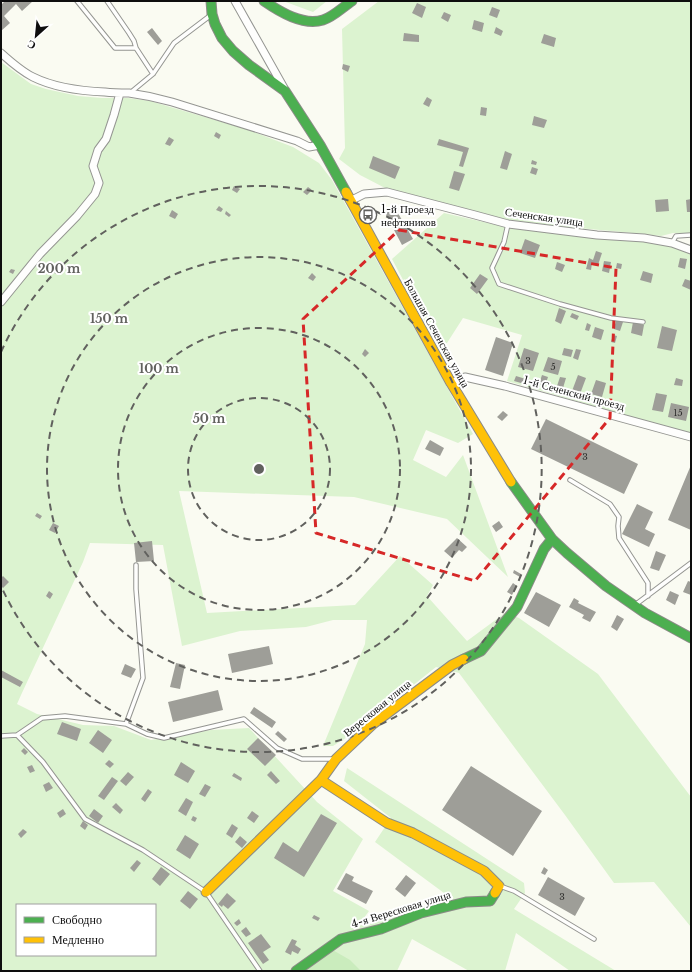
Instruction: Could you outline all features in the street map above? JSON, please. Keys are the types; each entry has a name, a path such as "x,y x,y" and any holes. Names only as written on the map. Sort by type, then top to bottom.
{"street":[{"name":"Большая Сеченская улица","path":"211,1 212,14 222,38 233,51 249,65 285,91 320,145 451,383 508,479 552,539 567,554 606,586 634,606 691,638"},
{"path":"235,1 285,91"},
{"path":"264,1 285,14 311,21 322,20 352,1"},
{"path":"1,53 16,66 33,77 62,87 151,96 298,141 309,147 320,145"},
{"path":"1,302 40,254 96,194 99,183 93,166 98,150 106,139 120,93"},
{"name":"Сеченская улица","path":"350,201 364,194 387,192 508,224 596,235 644,238 672,243 691,250"},
{"name":"1-й Сеченский проезд","path":"451,383 465,376 691,437"},
{"name":"Вересковая улица","path":"206,892 321,780 336,759 373,724 452,665 482,651 517,607 544,549 552,539"},
{"path":"321,780 387,823 412,833 484,871 499,886"},
{"name":"4-я Вересковая улица","path":"296,971 341,939 380,929 421,914 466,902 490,901 499,886"}],"lane":[{"path":"77,1 115,48 136,48"},
{"path":"107,1 134,41 136,48 152,74"},
{"path":"129,93 152,74 174,43 212,14"},
{"path":"508,224 504,242 492,268 499,284 560,304 612,318 643,322"},
{"path":"672,243 676,236 691,235"},
{"path":"570,480 610,504 619,517 619,538 648,583 648,596"},
{"path":"634,606 691,563"},
{"path":"126,724 143,678 136,590 136,565"},
{"path":"1,736 17,735 42,718 65,716 126,724 147,734 164,738 244,719 277,748 302,760 336,759"},
{"path":"17,735 43,762 85,818 143,850 206,892 260,971"},
{"path":"499,886 514,891 594,939"}],"highlighted area":[{"path":"399,230 616,268 610,418 475,581 316,533 303,319"}],"green space":[{"path":"283,1 327,1 313,12"},
{"path":"379,1 691,1 691,233 673,233 661,236 509,220 387,189 360,175 339,159 345,148 342,29"},
{"path":"1,62 31,84 46,89 78,96 128,98 150,101 249,130 293,147 319,163 332,180 473,434 458,443 426,430 413,460 446,477 463,455 508,577 447,519 354,497 179,491 207,613 355,605 400,556 433,585 427,596 467,641 505,613 519,618 598,674 691,797 691,927 654,882 614,883 459,673 436,667 352,734 333,746 323,746 365,644 367,620 333,620 306,627 240,631 182,646 163,545 90,543 83,562 17,704 37,714 83,725 114,726 151,740 211,730 249,728 317,802 363,839 333,891 369,911 358,926 438,905 444,900 444,893 375,842 391,818 344,781 347,768 524,883 525,893 514,909 616,971 570,971 516,933 505,971 469,971 412,939 397,971 1,971"},
{"path":"444,213 510,228 597,239 644,242 671,246 691,253 691,434 507,381 522,335 463,318 447,343 439,348 392,259"},
{"path":"331,949 350,960 361,971 297,971"}],"building":[{"path":"5,1 33,1 22,11 16,4 4,16 10,23 1,31 1,5"},
{"path":"417,3 426,7 422,18 412,13"},
{"path":"492,7 500,10 497,18 489,15"},
{"path":"444,12 451,15 448,22 441,18"},
{"path":"474,20 484,23 482,32 472,29"},
{"path":"496,27 503,31 501,36 494,33"},
{"path":"152,28 162,41 158,45 147,32"},
{"path":"404,33 419,35 419,42 403,41"},
{"path":"544,34 556,38 554,47 541,43"},
{"path":"343,64 350,66 348,72 342,69"},
{"path":"427,97 432,100 429,107 423,104"},
{"path":"481,107 487,108 486,116 480,115"},
{"path":"534,116 547,120 544,128 532,125"},
{"path":"216,132 221,135 219,139 214,136"},
{"path":"169,137 174,140 170,146 165,144"},
{"path":"439,139 469,148 463,167 459,166 463,152 437,145"},
{"path":"505,151 512,154 507,170 500,168"},
{"path":"373,156 400,167 395,179 369,168"},
{"path":"532,160 537,162 536,165 531,164"},
{"path":"532,167 538,169 536,175 530,173"},
{"path":"454,171 465,174 459,191 449,188"},
{"path":"234,186 240,189 237,193 232,190"},
{"path":"308,187 312,190 307,195 303,192"},
{"path":"668,199 669,211 656,212 655,200"},
{"path":"691,199 691,212 687,212 686,200"},
{"path":"219,206 223,209 221,212 216,210"},
{"path":"395,208 413,239 402,245 385,213"},
{"path":"172,210 178,214 175,219 169,216"},
{"path":"226,211 231,215 229,217 225,214"},
{"path":"525,239 540,245 535,258 520,253"},
{"path":"596,251 602,253 598,265 592,263 591,270 586,269 589,258 593,260"},
{"path":"680,258 687,259 685,269 678,267"},
{"path":"604,261 611,262 609,273 602,271"},
{"path":"557,262 565,265 562,272 555,269"},
{"path":"617,263 622,264 621,269 616,268"},
{"path":"11,269 15,270 13,274 9,272"},
{"path":"643,271 653,274 651,283 640,280"},
{"path":"312,273 316,277 313,281 308,278"},
{"path":"480,274 488,279 477,294 470,288"},
{"path":"685,279 691,281 691,290 682,286"},
{"path":"559,308 566,311 561,324 555,321"},
{"path":"572,313 579,316 577,320 570,317"},
{"path":"616,320 623,322 620,331 614,329"},
{"path":"633,322 644,325 642,336 631,333"},
{"path":"587,323 591,325 589,331 585,330"},
{"path":"662,326 677,330 672,351 657,348"},
{"path":"595,327 604,330 601,340 592,337"},
{"path":"613,335 617,336 615,343 611,342"},
{"path":"496,337 513,343 503,376 485,370"},
{"path":"524,348 539,353 533,371 518,367"},
{"path":"564,348 573,350 571,357 562,355"},
{"path":"365,349 369,353 365,357 362,354"},
{"path":"576,349 581,350 578,360 573,358"},
{"path":"548,357 562,361 558,375 543,371"},
{"path":"542,375 548,377 545,386 539,384"},
{"path":"578,375 586,378 580,394 572,391"},
{"path":"516,376 529,380 528,385 514,381"},
{"path":"560,377 566,378 563,388 557,386"},
{"path":"676,378 683,380 682,386 674,385"},
{"path":"596,380 606,383 602,397 591,394"},
{"path":"656,393 667,395 663,412 652,410"},
{"path":"671,403 689,407 686,421 668,417"},
{"path":"503,411 508,415 502,421 497,417"},
{"path":"546,419 638,464 624,494 531,449"},
{"path":"430,440 444,448 440,456 425,449"},
{"path":"691,465 691,530 668,520"},
{"path":"637,504 653,512 645,529 655,534 649,547 622,534"},
{"path":"37,513 42,516 40,519 35,516"},
{"path":"499,521 503,527 496,532 492,526"},
{"path":"53,523 59,526 55,533 49,530"},
{"path":"457,538 467,547 462,552 459,550 452,558 444,551"},
{"path":"152,541 154,561 136,562 134,543"},
{"path":"656,551 666,555 659,571 650,568"},
{"path":"514,570 521,574 520,577 513,573"},
{"path":"3,576 9,582 3,588 1,586 1,578"},
{"path":"688,581 691,582 691,595 683,592"},
{"path":"513,583 517,586 512,595 507,592"},
{"path":"49,591 53,594 50,599 46,596"},
{"path":"670,591 679,595 675,605 666,600"},
{"path":"536,592 561,605 549,627 524,613"},
{"path":"574,598 579,601 578,603 596,612 590,622 582,618 584,615 569,607"},
{"path":"617,615 624,619 617,631 611,627"},
{"path":"269,646 273,664 232,673 228,654"},
{"path":"176,663 185,665 180,689 170,687"},
{"path":"125,664 136,669 131,678 121,674"},
{"path":"1,670 23,682 20,687 1,677"},
{"path":"218,690 223,710 173,722 168,702"},
{"path":"254,707 276,722 272,728 250,713"},
{"path":"62,722 81,729 77,741 57,734"},
{"path":"98,730 112,740 103,753 89,743"},
{"path":"278,731 287,739 284,742 275,734"},
{"path":"258,738 276,755 265,766 247,749"},
{"path":"24,748 28,752 25,755 21,751"},
{"path":"109,760 114,764 110,768 105,764"},
{"path":"181,762 195,771 188,783 174,775"},
{"path":"32,765 35,771 30,773 27,767"},
{"path":"471,766 542,811 513,856 442,810"},
{"path":"271,771 280,781 276,784 267,775"},
{"path":"128,772 134,777 126,786 120,781"},
{"path":"234,773 242,778 241,781 232,776"},
{"path":"112,777 118,781 104,800 98,796"},
{"path":"49,782 53,788 46,792 43,785"},
{"path":"205,784 211,787 205,797 199,794"},
{"path":"148,789 152,792 145,802 141,799"},
{"path":"186,798 193,802 186,816 178,811"},
{"path":"116,803 123,810 120,814 112,807"},
{"path":"63,809 66,814 60,818 57,813"},
{"path":"94,809 103,816 98,823 89,816"},
{"path":"252,811 259,816 254,823 247,818"},
{"path":"321,814 337,823 304,877 274,858 283,842 298,852"},
{"path":"193,816 197,818 195,822 191,820"},
{"path":"83,821 88,825 85,830 80,826"},
{"path":"232,824 238,828 232,838 226,834"},
{"path":"23,829 27,832 21,838 18,834"},
{"path":"185,835 199,844 190,859 176,850"},
{"path":"240,836 247,842 242,848 235,842"},
{"path":"137,860 141,863 134,872 130,868"},
{"path":"161,867 170,874 160,886 152,879"},
{"path":"544,867 548,870 545,875 541,873"},
{"path":"346,873 354,877 352,881 373,891 366,904 337,889"},
{"path":"406,875 416,883 405,897 395,889"},
{"path":"548,877 585,898 575,916 538,895"},
{"path":"188,891 198,899 190,909 180,901"},
{"path":"227,893 236,901 228,909 223,905 222,907 218,904"},
{"path":"314,915 320,918 318,921 312,918"},
{"path":"239,919 241,923 237,926 234,923"},
{"path":"246,927 251,934 246,937 241,931"},
{"path":"261,934 271,947 263,952 269,960 263,964 248,943"},
{"path":"292,939 297,941 295,945 301,949 298,954 292,951 291,955 285,952"}],"traffic: fast":[{"path":"211,1 212,14 222,38 233,51 249,65 285,91 320,145 346,192"},
{"path":"264,1 292,17 308,21 323,20 330,17 352,1"},
{"path":"511,482 552,539 567,553 606,586 645,613 691,638"},
{"path":"464,659 481,651 517,607 544,549 552,539"},
{"path":"296,971 341,939 381,929 421,913 466,902 490,901 495,893"}],"traffic: slow":[{"path":"346,192 451,383 511,482"},
{"path":"206,892 321,780 336,759 373,724 452,665 464,659"},
{"path":"321,780 387,823 413,833 484,871 499,886 495,893"}],"place":[{"name":"1-й Проезд нефтяников","path":"368,215"}]}
